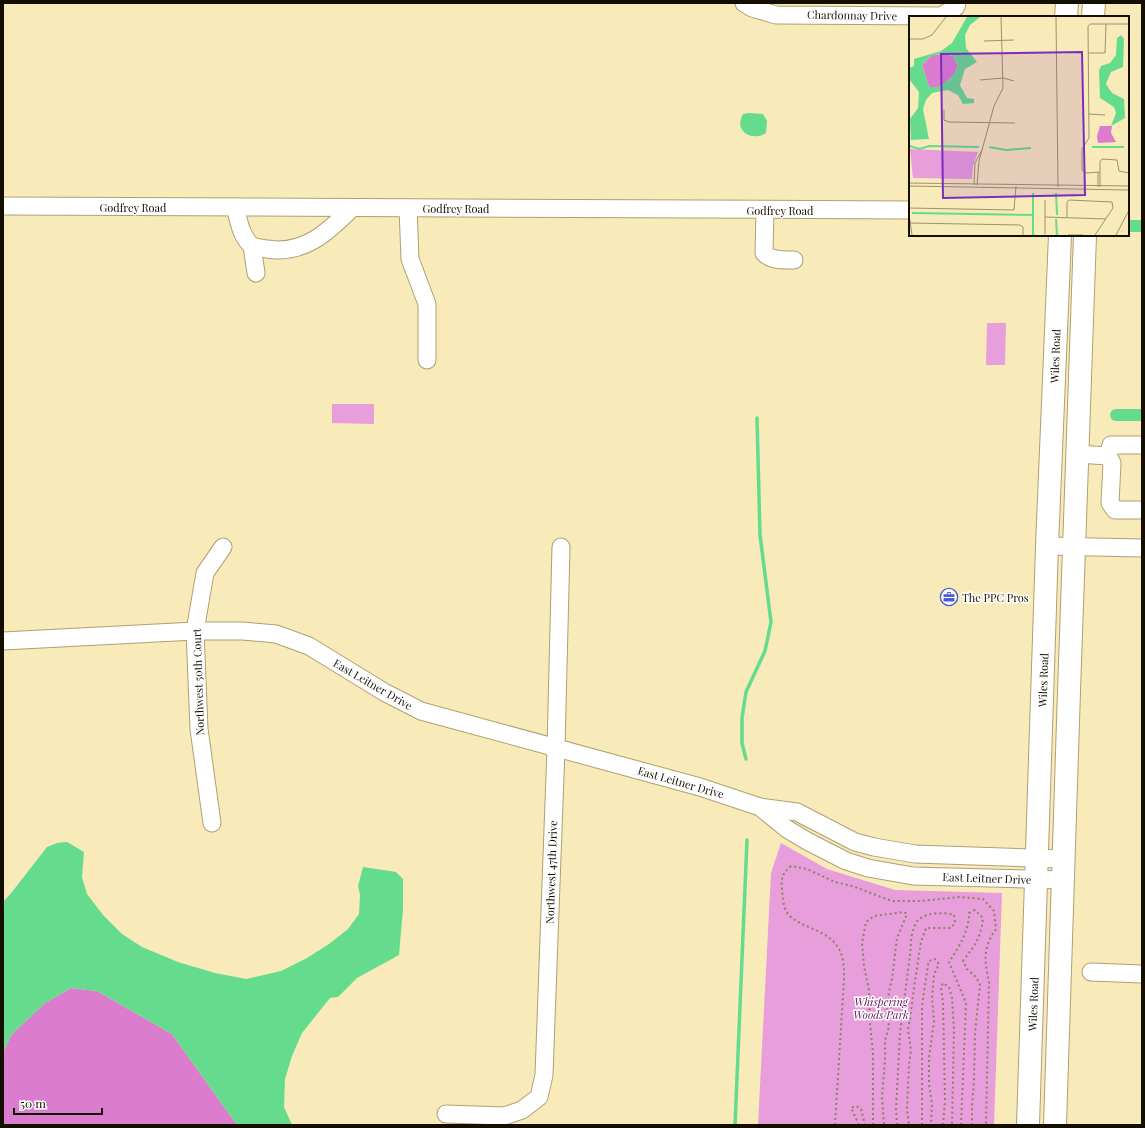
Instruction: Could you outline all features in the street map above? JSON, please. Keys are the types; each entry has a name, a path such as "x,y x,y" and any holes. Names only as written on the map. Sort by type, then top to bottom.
{"main road":[{"path":"1066,16 1067,3"},
{"path":"1093,16 1094,3"},
{"name":"Wiles Road","path":"1028,1118 1038,858 1047,546 1060,236"},
{"path":"1028,1118 1055,1119 1077,454 1086,236"}],"street":[{"name":"Chardonnay Drive","path":"744,3 752,8 776,14 941,16 956,7 958,3"},
{"name":"Godfrey Road","path":"3,206 909,210"},
{"path":"236,207 241,230 246,240 252,246 274,250 293,248 307,244 318,238 352,208"},
{"path":"408,208 410,259 427,304 427,360"},
{"path":"765,210 765,255 777,259 794,260"},
{"path":"252,246 256,273"},
{"path":"1142,445 1111,445 1108,456 1112,463 1110,503 1115,510 1142,510"},
{"path":"1077,454 1108,456"},
{"path":"1047,546 1142,548"},
{"name":"Northwest 50th Court","path":"212,823 199,730 195,631 205,573 223,547"},
{"name":"Northwest 47th Drive","path":"446,1114 504,1116 522,1110 539,1097 544,1075 556,748 561,547"},
{"name":"East Leitner Drive","path":"3,641 195,631 243,631 276,634 308,646 384,692 421,711 700,786 760,807 797,812 855,842 915,854 1038,858 1063,870"},
{"name":"East Leitner Drive","path":"760,807 787,829 807,841 846,861 868,868 913,876 1037,880 1063,870"},
{"path":"868,868 874,847"},
{"path":"963,877 964,856"},
{"path":"1091,972 1142,974"}],"path":[{"path":"835,1125 844,979 843,962 838,946 828,936 803,924 788,914 784,903 781,880 784,872 791,866 807,869 835,882 852,886 892,900 921,901 960,897 982,899 994,911 996,929 988,941 985,963 989,982 986,1125"},
{"path":"961,1125 966,1003 949,962 958,949 964,936 969,922 969,913 975,910 983,918 981,932 972,949 963,961 967,969 976,977 980,985 975,1032 972,1125"},
{"path":"873,1125 873,1053 869,990 864,966 862,943 866,922 874,916 904,912 907,914 898,938 892,979 888,992 887,1006 889,1027 885,1040 882,1097 884,1125"},
{"path":"897,1125 896,1110 900,1033 911,947 910,939 918,921 927,915 947,913 954,915 955,923 951,928 926,928 921,942 908,1029 912,1051 909,1064 907,1110 909,1125"},
{"path":"922,1125 922,1006 929,960 935,959 938,964 934,975 932,998 934,1021 929,1058 929,1084 932,1104 931,1125"},
{"path":"942,1125 944,1100 943,1003 941,987 943,983 949,986 952,998 954,1030 952,1125"},
{"path":"859,1125 858,1120 851,1108 856,1106 861,1109 865,1125"}],"green space":[{"path":"987,323 1006,323 1005,365 986,365"},
{"path":"332,404 374,404 374,424 332,423"},
{"name":"Whispering Woods Park","path":"781,843 827,869 895,890 1002,893 994,1125 758,1125 771,873"}],"shaded area":[{"path":"743,114 763,114 767,121 766,133 755,136 742,130 740,125"},
{"path":"67,842 84,852 82,877 87,894 103,915 122,934 142,947 178,962 215,973 246,979 281,971 307,958 329,944 348,929 359,914 360,895 358,886 363,867 396,872 403,879 403,909 399,955 357,978 338,997 330,998 302,1033 292,1056 285,1079 284,1107 292,1125 237,1125 172,1034 97,991 71,988 45,1003 11,1035 3,1053 3,902 47,847 57,843"},
{"path":"71,988 97,991 172,1034 237,1125 3,1125 3,1053 11,1035 45,1003"}],"waterway":[{"path":"1129,226 1142,226"},
{"path":"1116,415 1142,415"},
{"path":"746,759 742,743 742,718 746,692 765,651 771,622 760,535 757,418"},
{"path":"735,1125 747,840"}],"place":[{"name":"The PPC Pros","path":"949,597"}]}
